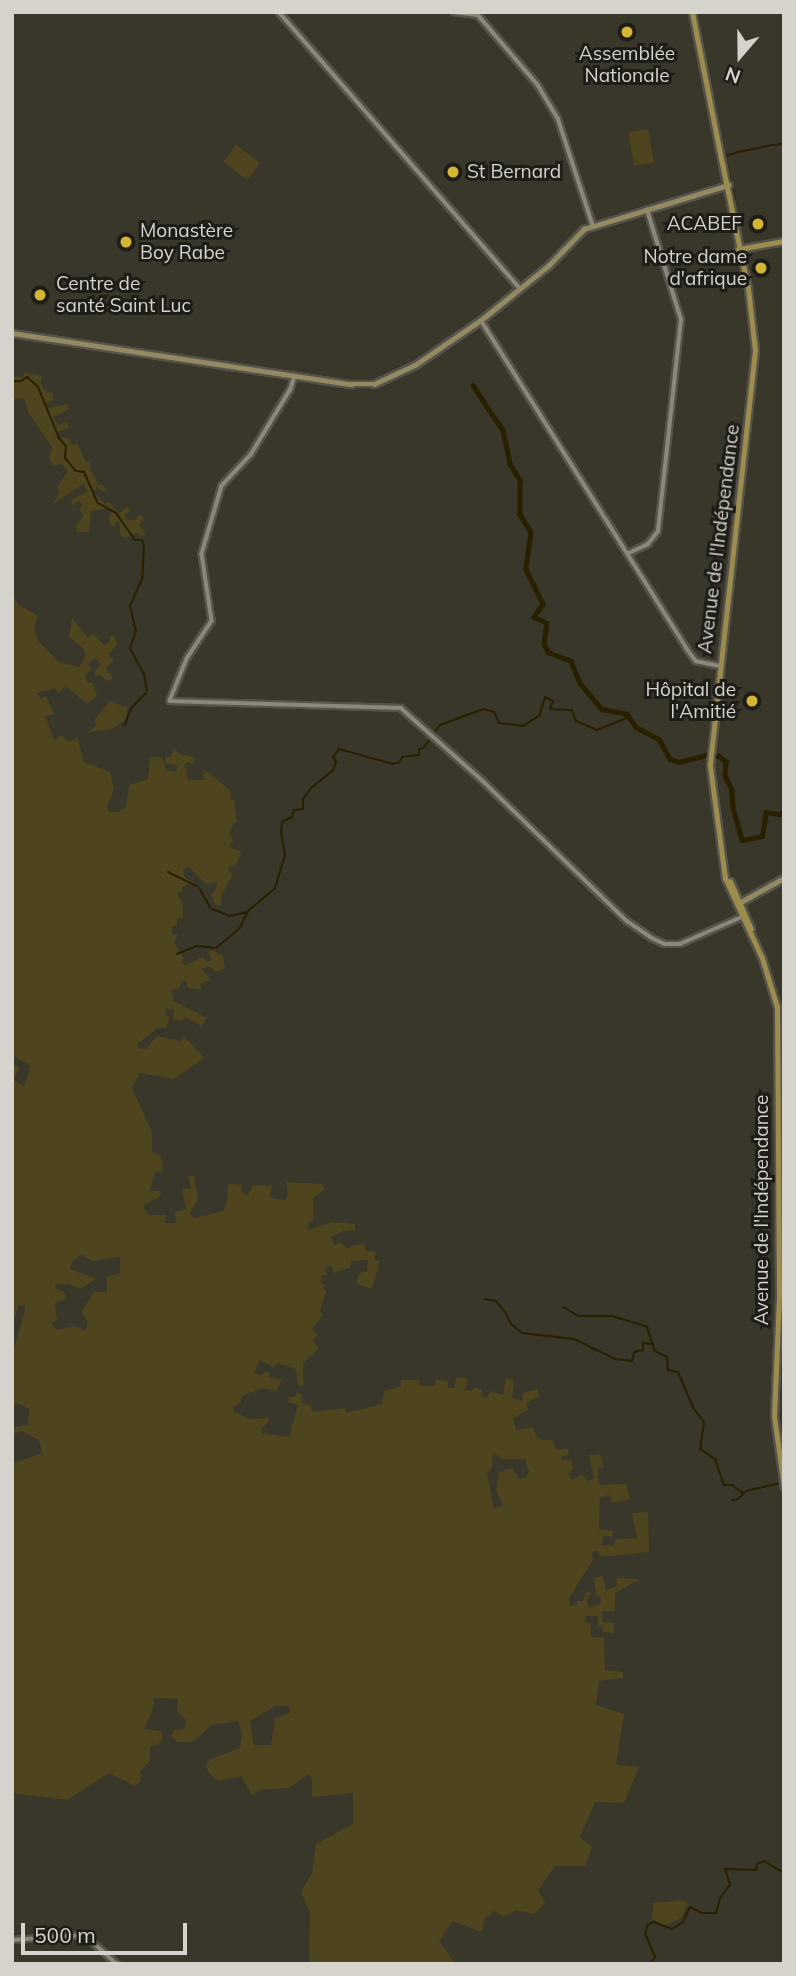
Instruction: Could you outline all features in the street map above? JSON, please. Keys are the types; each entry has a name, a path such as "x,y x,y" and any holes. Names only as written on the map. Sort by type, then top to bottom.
{"main road":[{"name":"Avenue de l'Indépendance","path":"692,12 748,296"},
{"path":"12,333 351,384 374,384 415,365 481,320 521,289 584,229 726,185"},
{"name":"Avenue de l'Indépendance","path":"726,185 753,326 754,362 710,756 715,821 724,870 771,979 777,1007 782,1298 774,1416 784,1487"},
{"path":"738,241 748,247"},
{"path":"739,249 784,241"},
{"path":"742,258 748,247"},
{"path":"736,901 784,878"}],"street":[{"path":"279,12 521,289"},
{"path":"454,12 478,15 538,85 558,118 593,225"},
{"path":"628,553 648,544 658,531 680,334 680,313 647,210"},
{"path":"481,320 694,659 720,666"},
{"path":"295,376 291,389 251,455 222,486 203,549 203,576 212,621 187,659 170,701 401,708 483,781 627,921 652,938 665,944 680,944 743,916"},
{"path":"12,1940 85,1935 117,1964"}],"shaded area":[{"path":"648,129 654,162 634,166 628,132"},
{"path":"236,145 260,163 247,180 223,162"},
{"path":"24,373 42,376 41,384 47,393 52,392 54,400 45,403 48,408 67,404 69,409 53,417 58,425 66,422 69,427 58,432 59,437 68,438 72,445 77,443 86,462 90,461 90,469 99,486 107,489 103,492 97,487 93,491 105,504 109,502 119,513 128,507 131,511 124,515 128,520 135,520 140,514 144,518 139,526 147,534 141,536 137,533 125,538 120,534 120,523 116,521 114,527 111,525 108,516 112,512 107,509 91,511 89,532 77,532 76,526 84,515 79,509 83,504 78,501 73,506 71,500 88,491 83,484 53,504 59,493 57,487 68,471 61,464 53,466 49,457 52,447 28,412 24,398 13,399 12,377 23,377"},
{"path":"12,573 13,595 18,604 38,616 34,628 38,641 59,662 79,667 86,656 83,648 69,637 72,618 88,638 93,634 104,645 110,641 110,636 114,636 118,644 108,654 114,661 106,668 113,678 107,681 100,674 96,676 94,673 101,664 94,658 88,664 91,669 85,676 88,683 92,682 97,696 87,704 66,686 58,693 54,688 37,693 41,699 46,696 54,714 45,716 54,740 62,735 69,742 77,737 84,762 110,772 114,789 107,807 109,812 118,812 126,807 129,785 148,779 150,757 162,757 166,770 176,772 178,766 165,763 165,757 171,757 174,748 180,754 194,757 194,764 187,762 185,765 188,780 205,780 205,770 231,791 230,799 234,800 237,822 233,824 230,833 233,842 230,844 231,848 242,852 235,866 230,865 228,871 233,874 222,894 221,906 215,904 211,894 215,891 217,882 206,884 189,867 183,869 184,876 194,884 182,886 183,891 177,893 183,904 183,918 177,919 177,925 172,927 172,934 178,935 174,942 184,959 181,962 186,965 202,957 208,962 212,960 208,952 212,950 223,956 225,968 217,972 208,966 202,969 211,980 200,984 202,990 188,988 186,981 181,981 180,988 172,990 173,1001 207,1018 201,1026 185,1017 182,1021 173,1019 174,1010 167,1008 165,1015 170,1017 166,1028 158,1028 137,1044 138,1048 146,1049 157,1036 180,1041 184,1036 204,1058 174,1079 140,1073 132,1088 152,1132 152,1152 161,1157 163,1167 162,1172 155,1172 150,1191 161,1191 160,1197 144,1205 145,1210 149,1215 166,1215 165,1223 176,1223 175,1212 186,1209 182,1189 191,1188 188,1176 194,1176 198,1199 190,1214 194,1218 223,1211 227,1201 228,1184 243,1185 241,1191 248,1195 253,1185 272,1186 270,1198 286,1200 286,1182 322,1184 325,1189 313,1198 314,1220 309,1221 308,1230 332,1222 355,1224 355,1230 343,1231 331,1237 334,1245 341,1242 346,1248 364,1243 366,1251 376,1251 375,1261 380,1261 372,1289 356,1283 359,1273 367,1271 368,1260 351,1261 350,1268 334,1273 331,1265 326,1268 327,1276 322,1275 320,1282 325,1285 323,1288 326,1291 320,1311 323,1315 312,1329 318,1335 313,1340 319,1348 303,1363 303,1386 298,1386 296,1369 277,1363 274,1368 260,1360 254,1373 262,1375 265,1371 270,1373 269,1377 282,1379 276,1391 263,1388 242,1396 241,1402 233,1407 234,1412 250,1419 269,1419 262,1427 261,1433 289,1437 298,1405 288,1402 289,1397 295,1397 296,1393 302,1394 302,1403 311,1405 312,1412 345,1408 346,1413 382,1404 384,1391 401,1386 401,1380 419,1380 420,1386 435,1386 436,1380 448,1381 448,1388 454,1388 457,1377 468,1379 465,1390 472,1391 474,1387 482,1390 481,1395 487,1398 490,1391 503,1395 506,1378 514,1380 512,1398 522,1401 523,1393 537,1389 540,1396 526,1403 528,1410 513,1418 516,1430 533,1427 536,1436 542,1440 552,1440 557,1450 567,1448 569,1454 561,1457 562,1460 571,1459 573,1469 568,1474 572,1480 582,1474 588,1481 594,1478 589,1455 600,1454 604,1468 598,1468 599,1485 626,1484 630,1499 612,1503 609,1495 600,1497 599,1529 613,1531 612,1536 603,1536 602,1545 614,1546 616,1539 637,1538 632,1513 648,1512 649,1552 601,1557 597,1551 592,1552 593,1560 569,1598 570,1606 577,1605 577,1601 583,1601 585,1593 592,1592 587,1600 589,1607 600,1605 601,1597 596,1596 594,1578 603,1576 606,1591 617,1586 616,1578 640,1579 615,1593 615,1611 602,1611 602,1622 614,1623 614,1633 603,1632 602,1626 598,1626 598,1616 586,1616 585,1622 591,1624 591,1637 604,1638 605,1670 623,1672 623,1678 599,1681 596,1705 624,1714 616,1765 639,1767 624,1803 595,1802 580,1837 592,1847 585,1866 555,1866 538,1890 545,1903 534,1914 516,1910 504,1917 494,1911 485,1918 482,1932 453,1921 439,1941 456,1964 309,1964 310,1913 301,1892 312,1873 316,1844 353,1824 353,1793 312,1797 312,1777 307,1775 289,1788 261,1790 252,1795 241,1776 218,1781 205,1765 211,1759 240,1748 242,1734 238,1721 211,1725 193,1742 177,1742 172,1736 173,1730 185,1728 186,1720 177,1712 178,1699 154,1698 152,1712 144,1729 161,1731 163,1735 160,1743 150,1746 150,1760 140,1772 141,1781 135,1786 109,1773 67,1800 12,1793 12,1464 42,1453 39,1440 21,1431 12,1435 12,1428 28,1424 29,1409 17,1403 12,1407 12,1355 25,1306 19,1305 12,1325 12,1063 20,1068 13,1080 24,1086 31,1066 12,1055","holes":["81,1255 93,1261 120,1257 120,1273 107,1277 107,1292 94,1292 81,1312 88,1322 85,1331 74,1326 57,1330 51,1323 57,1320 55,1303 66,1299 64,1292 55,1288 55,1285 68,1284 80,1289 96,1279 70,1269 73,1260","493,1452 502,1459 525,1459 529,1472 526,1477 519,1479 512,1468 499,1472 496,1489 503,1505 494,1509 487,1473 492,1468","275,1706 289,1706 290,1713 275,1718 271,1745 254,1745 250,1721"]},
{"path":"110,701 128,708 125,720 114,728 86,733 96,726 95,719"},
{"path":"683,1900 688,1903 681,1918 664,1926 652,1919 653,1903"}],"waterway":[{"path":"775,145 784,143"},
{"path":"739,152 773,145"},
{"path":"735,199 725,156 738,152"},
{"path":"674,198 723,183"},
{"path":"595,223 672,199"},
{"path":"546,264 575,235"},
{"path":"12,381 21,381 27,377 38,387 59,438 66,446 65,458 76,471 84,472 98,503 116,513 135,540 142,540 142,579 130,606 136,631 130,648 144,674 147,691"},
{"path":"473,385 486,405"},
{"path":"487,407 503,430 510,464 520,480 520,514 531,532 526,569 543,604 534,617 547,623 544,644 548,652 571,661 580,683 602,709 627,714 636,727 659,739 670,759 679,762 707,755 719,756 726,761 725,775 732,790 733,808 742,840 762,836 766,812 779,814 784,811"},
{"path":"125,725 131,708 146,693"},
{"path":"434,733 440,725 483,709 494,712 499,723 523,726 539,716 545,697 553,701 550,709 572,710 576,721 597,730 627,718"},
{"path":"216,948 240,928 248,911 275,888 285,855 282,822 292,817 294,810 303,809 303,799 311,788 333,770 336,762 333,757 339,749 393,764 400,762 402,757 419,755 419,749 432,737"},
{"path":"168,872 197,886"},
{"path":"199,888 210,907"},
{"path":"212,909 230,916 248,912"},
{"path":"177,954 197,946 214,948"},
{"path":"485,1299 496,1301 505,1312"},
{"path":"563,1307 578,1316 612,1316 647,1327 655,1351 667,1357 668,1370 678,1372 693,1408 704,1422 700,1449 715,1459 724,1485 732,1485 743,1493"},
{"path":"506,1314 511,1324 522,1333 574,1339 615,1359 632,1361 634,1352 643,1350 643,1343 652,1344"},
{"path":"732,1500 738,1499 746,1491 780,1483"},
{"path":"650,1964 655,1957 645,1934 648,1924 654,1922 672,1929 683,1922 690,1907 702,1913 716,1913 720,1898 730,1885 725,1869 756,1870 757,1864 764,1861 784,1873"}],"place":[{"name":"Assemblée Nationale","path":"627,32"},
{"name":"St Bernard","path":"453,172"},
{"name":"ACABEF","path":"758,224"},
{"name":"Monastère Boy Rabe","path":"126,242"},
{"name":"Notre dame d'afrique","path":"761,268"},
{"name":"Centre de santé Saint Luc","path":"40,295"},
{"name":"Hôpital de l'Amitié","path":"752,701"}]}
